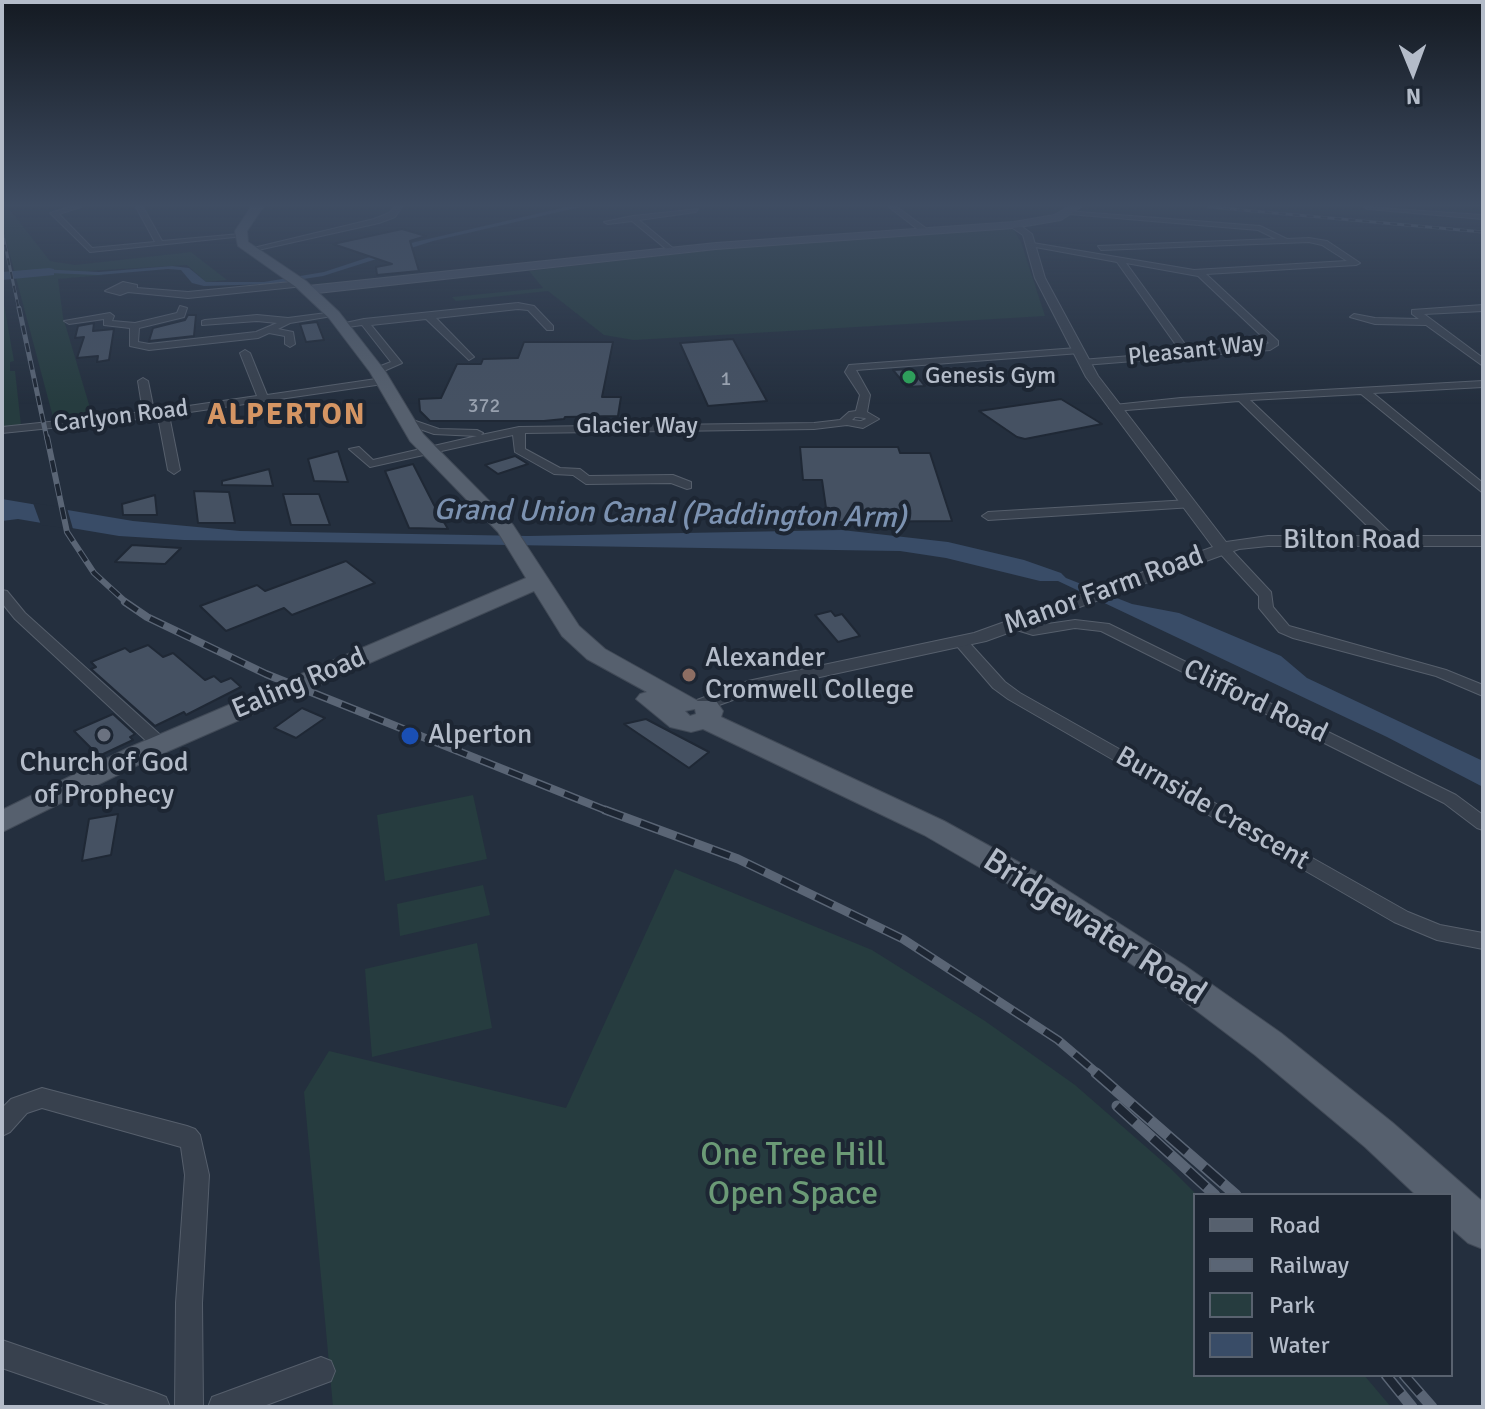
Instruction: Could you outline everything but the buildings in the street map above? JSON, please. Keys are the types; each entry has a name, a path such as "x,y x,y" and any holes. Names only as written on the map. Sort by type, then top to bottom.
{"main road":[{"path":"286,273 338,320 380,376 404,420 503,537 530,584"},
{"path":"299,283 418,273"},
{"name":"Bridgewater Road","path":"530,584 570,631 591,650 692,710 934,828 1040,888 1172,974 1268,1044 1379,1135 1443,1193"},
{"name":"Ealing Road","path":"2,822 160,744 530,584"},
{"path":"1453,1203 1483,1229"}],"street":[{"name":"Manor Farm Road","path":"692,710 755,685 801,673 961,642 1072,605 1222,548 1114,408 1080,357 1038,273"},
{"path":"1129,273 1187,354"},
{"name":"Pleasant Way","path":"847,422 871,423 871,417 861,414 865,395 850,372 852,367 1187,354 1267,348 1275,343 1206,276 1198,273"},
{"path":"130,290 188,295 299,283"},
{"path":"236,304 236,319"},
{"path":"205,323 263,318 364,322 523,307 531,308 550,328"},
{"path":"69,321 110,316 107,323 135,326 181,315 183,308"},
{"path":"1483,308 1415,312 1483,363"},
{"path":"428,315 469,357"},
{"path":"1354,317 1375,321 1426,322"},
{"path":"135,326 132,340 140,347 258,335 288,321"},
{"path":"364,322 397,363 380,376"},
{"path":"271,331 290,334 290,344"},
{"path":"245,353 263,398"},
{"name":"Carlyon Road","path":"2,430 163,413 380,376"},
{"path":"143,381 149,415"},
{"path":"1114,408 1361,389 1483,384"},
{"path":"1361,389 1483,489"},
{"path":"1241,397 1391,541"},
{"path":"163,413 174,470"},
{"path":"404,420 447,433 516,430 519,450 558,472 576,471 586,480 673,479 687,485"},
{"name":"Glacier Way","path":"355,449 370,464 516,430 814,426 847,422"},
{"path":"447,468 469,444 484,438"},
{"path":"988,516 1189,504"},
{"name":"Bilton Road","path":"1222,548 1268,541 1483,541"},
{"path":"1222,548 1266,595 1266,608 1284,629 1441,673 1483,691"},
{"path":"2,594 20,616 160,744"},
{"name":"Clifford Road","path":"1015,625 1025,631 1075,624 1104,627 1450,799 1483,824"},
{"name":"Burnside Crescent","path":"961,642 999,685 1027,704 1401,917 1437,932 1483,941"},
{"path":"2,1125 19,1106 42,1098 187,1137 192,1143 197,1175 189,1303 189,1407"},
{"path":"2,1354 156,1407"},
{"path":"222,1407 321,1371"}],"green space":[{"path":"15,273 103,275 58,279 63,317 93,418 54,421"},
{"path":"196,273 218,273 227,280 206,282"},
{"path":"530,273 1031,273 1045,316 634,340 604,335 548,291 456,301 452,297 543,288"},
{"path":"2,293 14,361 10,362 10,371 15,371 21,425 2,427"},
{"path":"473,795 487,859 385,881 377,815"},
{"name":"One Tree Hill Open Space","path":"675,869 872,950 985,1021 1075,1085 1169,1167 1195,1193 1193,1377 1366,1377 1391,1407 333,1407 304,1092 329,1051 566,1108"},
{"path":"483,885 490,915 400,936 397,904"},
{"path":"477,943 492,1028 372,1057 365,969"}],"water":[{"path":"2,273 124,273 48,273 2,278"},
{"path":"183,273 195,273 206,282 264,282 333,273 271,284 204,286 192,283"},
{"path":"2,499 133,521 240,531 528,536 842,530 948,542 1024,560 1132,604 1179,613 1281,656 1307,678 1483,761 1483,787 1387,737 1058,581 1040,581 946,558 900,551 184,540 119,536 18,519 2,521"}],"pier":[{"path":"33,503 67,508 73,529 41,525"}],"waterway":[{"path":"2,276 40,273"}],"railway":[{"path":"11,273 19,310"},
{"path":"19,308 47,439"},
{"path":"47,437 67,532 94,573 128,604"},
{"path":"125,602 147,617 266,674 605,810"},
{"path":"605,810 738,859 903,939 1058,1040 1099,1075"},
{"path":"605,810 610,812"},
{"path":"1096,1073 1234,1193"},
{"path":"1117,1106 1213,1193"},
{"path":"1388,1377 1412,1407"},
{"path":"1406,1377 1432,1407"}],"place":[{"name":"Genesis Gym","path":"909,377"},
{"name":"Alexander Cromwell College","path":"689,675"},
{"name":"Church of God of Prophecy","path":"104,735"},
{"name":"Alperton","path":"410,736"}],"district":[{"name":"ALPERTON","path":"287,416"}],"water label":[{"name":"Grand Union Canal (Paddington Arm)","path":"670,515"}]}
